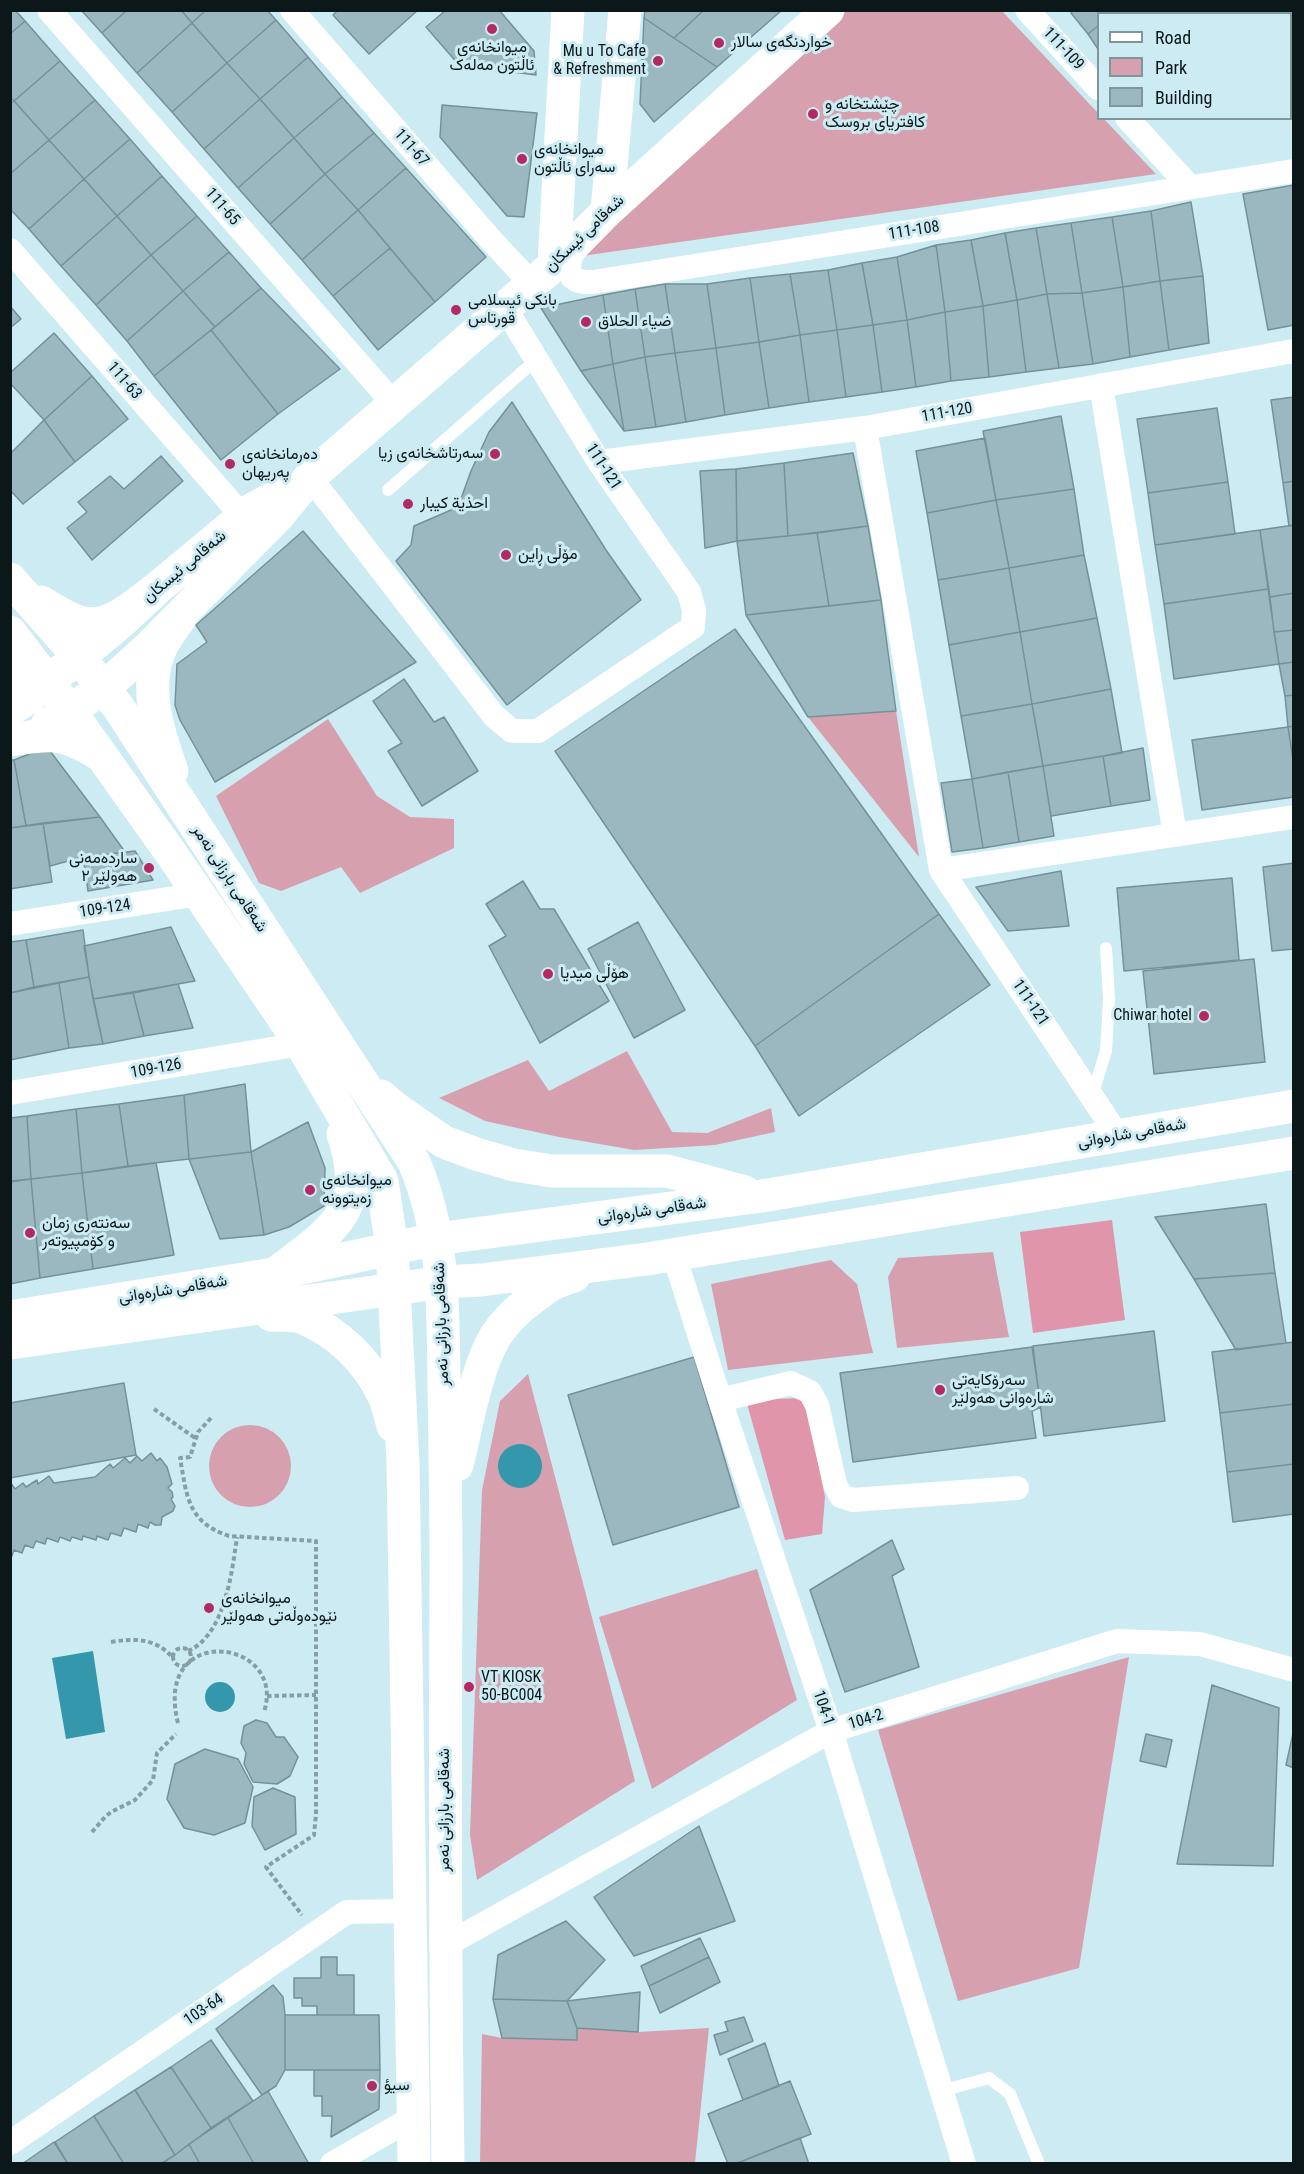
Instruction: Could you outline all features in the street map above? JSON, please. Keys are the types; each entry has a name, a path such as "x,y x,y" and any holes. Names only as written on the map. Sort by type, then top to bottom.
{"main road":[{"path":"607,212 625,10"},
{"name":"شەقامی ئیسکان","path":"10,740 39,731 104,687 180,618 278,516 310,477 506,308 607,212 828,10"},
{"path":"554,264 561,15"},
{"name":"شەقامی ئیسکان","path":"10,710 30,697 251,510 310,477"},
{"path":"15,584 61,614 82,623 96,624 119,616 161,585"},
{"name":"شەقامی بارزانی نەمر","path":"15,584 64,668 70,711 301,1044 382,1181 392,1248 404,1462 414,2163"},
{"path":"180,618 162,646 153,677 155,715 188,815"},
{"name":"شەقامی بارزانی نەمر","path":"10,632 64,668 104,687 414,1162 425,1189 443,1282 446,1508 444,1946 448,2163"},
{"path":"10,655 14,670 14,685 10,690"},
{"path":"10,740 39,735 64,736 101,756"},
{"path":"352,1069 395,1108 423,1129 444,1142 476,1154 514,1165 552,1171 667,1171 762,1196"},
{"path":"274,1274 334,1224 345,1210 350,1197 352,1171 347,1144 329,1092"},
{"name":"شەقامی شارەوانی","path":"10,1317 274,1274 436,1239 762,1196 1293,1106"},
{"name":"شەقامی شارەوانی","path":"10,1343 395,1288 481,1280 660,1257 1293,1153"},
{"path":"446,1508 481,1370 495,1338 509,1318 554,1281 660,1257"},
{"path":"230,1312 302,1317 327,1329 368,1369 384,1396 404,1462"}],"street":[{"name":"111-65","path":"50,10 394,404"},
{"name":"111-67","path":"292,10 492,241 554,264"},
{"name":"111-109","path":"1027,10 1097,87"},
{"path":"1128,120 1190,187"},
{"name":"111-108","path":"554,264 568,265 572,276 582,283 1293,171"},
{"name":"111-63","path":"10,250 238,512"},
{"name":"111-121","path":"310,477 494,716 512,731 538,731 693,627 694,610 688,592 599,462 506,308"},
{"name":"111-120","path":"599,462 865,428 1293,351"},
{"path":"1101,385 1175,835"},
{"path":"865,428 941,870 1293,817"},
{"name":"111-121","path":"941,870 1118,1136"},
{"name":"109-124","path":"10,924 199,894"},
{"name":"109-126","path":"10,1093 301,1044"},
{"name":"104-1","path":"660,1257 720,1400 831,1731 964,2163"},
{"path":"720,1400 791,1383 810,1392 817,1406 835,1484 841,1496 853,1500 1017,1488"},
{"name":"104-2","path":"444,1946 831,1731 1117,1641 1200,1644 1293,1670"},
{"name":"103-64","path":"10,2143 347,1912 409,1911"},
{"path":"332,2163 414,2118"}],"lane":[{"path":"388,490 537,359"},
{"path":"1092,1096 1107,1051 1109,999 1106,948"},
{"path":"941,2091 989,2078 1010,2094 1039,2163"}],"path":[{"path":"154,1409 195,1438"},
{"path":"211,1418 195,1438 190,1456 180,1458 188,1503 197,1515 217,1532 237,1537 316,1541 316,1814 314,1835 266,1867 316,1933"},
{"path":"188,1651 208,1636 220,1614 237,1537"},
{"path":"111,1642 145,1640 161,1646 178,1665 187,1664"},
{"path":"173,1658 178,1649 188,1651"},
{"path":"187,1664 190,1656 188,1651"},
{"path":"178,1723 174,1700 175,1684 180,1672 187,1664 205,1653 220,1651 243,1656 253,1664 261,1676 267,1696 264,1712"},
{"path":"267,1696 316,1695"},
{"path":"92,1832 111,1812 135,1800 153,1780 157,1754 176,1734"}],"green space":[{"path":"846,11 1002,11 1097,112 1097,120 1105,120 1156,174 575,257"},
{"path":"896,711 919,857 808,717"},
{"path":"328,719 377,796 410,817 454,819 454,848 360,893 341,867 281,891 259,883 216,796"},
{"path":"627,1051 672,1132 707,1133 771,1108 775,1132 715,1145 634,1150 485,1121 439,1098 528,1060 549,1091"},
{"path":"993,1252 1009,1337 897,1348 888,1277 898,1258"},
{"path":"831,1260 857,1284 873,1353 728,1370 711,1284"},
{"path":"528,1374 635,1781 477,1880 470,1835 482,1490 500,1401"},
{"path":"250,1425 266,1428 279,1437 288,1450 291,1466 288,1482 279,1495 266,1504 250,1507 234,1504 221,1495 212,1482 209,1466 212,1450 221,1437 234,1428"},
{"path":"757,1569 797,1700 652,1789 599,1617"},
{"path":"1129,1657 1079,1968 958,2001 878,1730"},
{"path":"577,2028 638,2032 709,2028 695,2163 480,2164 482,2034 502,2038 576,2040"}],"shaded area":[{"path":"1112,1220 1125,1320 1033,1333 1020,1232"},
{"path":"801,1398 809,1415 825,1497 822,1534 785,1540 746,1400"}],"water":[{"path":"520,1444 535,1451 542,1466 535,1481 520,1488 505,1481 498,1466 505,1451"},
{"path":"93,1651 105,1732 66,1739 52,1658"},
{"path":"220,1682 231,1686 235,1697 231,1708 220,1712 209,1708 205,1697 209,1686"}],"building":[{"path":"10,10 15,10 25,21 10,34"},
{"path":"81,10 127,10 102,33"},
{"path":"127,10 181,10 192,23 137,73 102,33"},
{"path":"181,10 206,10 192,23"},
{"path":"206,10 267,10 276,20 227,63 192,23"},
{"path":"338,10 418,10 369,54 333,15"},
{"path":"446,10 499,10 534,51 536,75 459,65 426,27"},
{"path":"645,10 704,10 674,38 644,18"},
{"path":"704,10 782,10 717,67 674,38"},
{"path":"1074,10 1119,10 1117,12 1097,12 1097,27 1088,34 1071,13"},
{"path":"1119,10 1149,10 1150,12 1117,12"},
{"path":"1149,10 1165,10 1162,12 1150,12"},
{"path":"1165,10 1213,10 1214,12 1162,12"},
{"path":"1275,10 1294,10 1294,33 1292,31 1292,12 1276,12"},
{"path":"644,18 717,67 654,122 640,104"},
{"path":"276,20 308,57 260,99 227,63"},
{"path":"25,21 60,61 14,101 10,97 10,34"},
{"path":"192,23 227,63 172,112 137,73"},
{"path":"1097,27 1097,48 1088,34"},
{"path":"308,57 342,97 294,138 260,99"},
{"path":"60,61 95,100 49,140 14,101"},
{"path":"227,63 260,99 204,149 172,112"},
{"path":"342,97 374,133 325,174 294,138"},
{"path":"260,99 294,138 238,188 204,149"},
{"path":"95,100 130,139 84,179 49,140"},
{"path":"14,101 49,140 10,174 10,104"},
{"path":"442,105 537,113 524,217 507,216 440,137"},
{"path":"374,133 406,168 358,210 325,174"},
{"path":"294,138 325,174 270,224 238,188"},
{"path":"130,139 162,176 117,216 84,179"},
{"path":"49,140 84,179 29,229 10,209 10,174"},
{"path":"406,168 486,257 435,302 358,210"},
{"path":"325,174 358,210 302,260 270,224"},
{"path":"162,176 197,216 151,255 117,216"},
{"path":"84,179 117,216 61,266 29,229"},
{"path":"1294,185 1294,325 1268,330 1243,194"},
{"path":"1191,202 1203,276 1160,281 1151,211"},
{"path":"358,210 390,248 333,296 302,260"},
{"path":"1151,211 1160,281 1123,287 1112,217"},
{"path":"117,216 151,255 96,305 61,266"},
{"path":"197,216 229,252 183,291 151,255"},
{"path":"1112,217 1123,287 1082,293 1071,223"},
{"path":"1071,223 1082,293 1047,294 1036,228"},
{"path":"1036,228 1047,294 1017,300 1005,233"},
{"path":"1005,233 1017,300 983,306 971,240"},
{"path":"971,240 983,306 945,312 936,245"},
{"path":"936,245 945,312 907,320 897,257"},
{"path":"390,248 435,302 378,350 333,296"},
{"path":"229,252 261,288 215,327 183,291"},
{"path":"151,255 183,291 127,341 96,305"},
{"path":"897,257 907,320 873,325 862,263"},
{"path":"862,263 873,325 837,330 828,270"},
{"path":"828,270 837,330 800,335 790,274"},
{"path":"790,274 800,335 759,342 750,278"},
{"path":"1203,276 1209,343 1169,350 1160,281"},
{"path":"750,278 759,342 716,348 707,284"},
{"path":"1160,281 1169,350 1130,357 1123,287"},
{"path":"665,284 707,284 716,348 675,353"},
{"path":"665,284 675,353 645,357 635,289"},
{"path":"1123,287 1130,357 1093,364 1082,293"},
{"path":"261,288 340,369 278,414 211,330"},
{"path":"635,289 645,357 613,364 603,295"},
{"path":"183,291 215,327 154,376 127,341"},
{"path":"1082,293 1093,364 1059,368 1047,294"},
{"path":"1047,294 1059,368 1026,372 1017,300"},
{"path":"603,295 613,364 581,371 541,308"},
{"path":"1017,300 1026,372 989,377 983,306"},
{"path":"10,306 21,319 10,328"},
{"path":"983,306 989,377 951,381 945,312"},
{"path":"945,312 951,381 916,387 907,320"},
{"path":"907,320 916,387 882,392 873,325"},
{"path":"873,325 882,392 846,397 837,330"},
{"path":"211,330 278,414 221,460 154,376"},
{"path":"837,330 846,397 809,402 800,335"},
{"path":"54,333 92,376 44,420 10,383 10,373"},
{"path":"800,335 809,402 769,408 759,342"},
{"path":"759,342 769,408 725,415 716,348"},
{"path":"716,348 725,415 686,422 675,353"},
{"path":"675,353 686,422 656,427 645,357"},
{"path":"645,357 656,427 624,431 613,364"},
{"path":"613,364 624,431 581,371"},
{"path":"92,376 128,419 75,462 44,420"},
{"path":"1294,397 1294,481 1283,483 1271,400"},
{"name":"مۆڵی ڕاین","path":"512,402 606,550 641,600 507,705 396,561 411,545 414,526 458,507 489,432"},
{"path":"1217,408 1228,482 1148,493 1137,419"},
{"path":"1061,416 1074,489 996,500 983,431"},
{"path":"44,420 75,462 23,504 10,490 10,454"},
{"path":"985,438 996,500 927,513 916,451"},
{"path":"853,453 868,526 788,536 784,463"},
{"path":"161,456 183,481 92,560 67,528 87,512 78,502 110,476 124,489"},
{"path":"784,463 788,536 737,541 736,469"},
{"path":"736,469 737,541 705,548 700,471"},
{"path":"1294,481 1294,525 1289,526 1283,483"},
{"path":"1228,482 1235,534 1155,545 1148,493"},
{"path":"1074,489 1084,555 1009,568 996,500"},
{"path":"996,500 1009,568 938,580 927,513"},
{"path":"1294,525 1294,593 1270,597 1260,530"},
{"path":"868,526 881,600 829,606 817,533"},
{"path":"1260,530 1268,589 1164,604 1155,545"},
{"path":"303,531 416,662 215,782 180,720 175,705 177,664 207,642 196,625"},
{"path":"817,533 829,606 746,615 737,541"},
{"path":"1084,555 1097,618 1020,632 1009,568"},
{"path":"1009,568 1020,632 949,645 938,580"},
{"path":"1268,589 1279,664 1174,679 1164,604"},
{"path":"1294,593 1294,630 1274,632 1270,597"},
{"path":"881,600 896,711 808,717 746,615"},
{"path":"1097,618 1111,689 1032,704 1020,632"},
{"path":"735,629 939,914 755,1046 555,751"},
{"path":"1294,630 1294,662 1279,664 1274,632"},
{"path":"1020,632 1032,704 961,716 949,645"},
{"path":"1294,662 1294,695 1285,696 1279,664"},
{"path":"404,679 434,722 444,717 478,771 422,806 388,751 402,743 373,701"},
{"path":"1111,689 1122,753 1043,766 1032,704"},
{"path":"1294,695 1294,726 1288,727 1285,696"},
{"path":"1032,704 1043,766 972,779 961,716"},
{"path":"1294,726 1294,766 1288,727"},
{"path":"1288,727 1294,766 1294,797 1202,810 1192,740"},
{"path":"47,747 100,817 26,826 14,760"},
{"path":"1143,748 1150,800 1111,806 1103,756"},
{"path":"1103,756 1111,806 1051,816 1043,766"},
{"path":"10,760 14,760 26,826 10,828"},
{"path":"1043,766 1054,836 1019,842 1008,772"},
{"path":"1008,772 1019,842 983,848 972,779"},
{"path":"972,779 983,848 952,852 941,783"},
{"path":"100,817 125,852 83,857 50,866 43,823"},
{"path":"43,823 52,882 10,889 10,828"},
{"path":"135,851 153,880 88,891 83,857"},
{"path":"1294,863 1294,949 1272,951 1263,867"},
{"path":"1061,871 1069,926 1008,931 976,887"},
{"path":"1232,878 1239,960 1124,971 1117,888"},
{"name":"هۆڵی میدیا","path":"523,881 540,909 554,909 609,1001 540,1043 489,946 506,936 486,904"},
{"path":"939,914 990,985 799,1116 755,1046"},
{"path":"638,922 685,1010 634,1038 588,949"},
{"path":"171,927 195,981 93,999 84,946"},
{"path":"83,930 89,977 34,987 26,940"},
{"path":"26,940 34,987 10,993 10,942"},
{"name":"Chiwar hotel","path":"1254,959 1265,1062 1154,1074 1143,971"},
{"path":"89,977 103,1044 69,1048 59,983"},
{"path":"59,983 69,1048 10,1060 10,993"},
{"path":"178,984 193,1028 144,1036 133,993"},
{"path":"133,993 144,1036 103,1044 93,999"},
{"path":"245,1084 251,1152 189,1159 184,1095"},
{"path":"184,1095 189,1159 128,1166 119,1104"},
{"path":"119,1104 128,1166 82,1173 76,1109"},
{"path":"76,1109 82,1173 31,1179 27,1116"},
{"path":"27,1116 31,1179 10,1181 10,1118"},
{"path":"308,1122 325,1168 324,1206 289,1227 264,1235 251,1152"},
{"path":"251,1152 264,1235 220,1239 189,1159"},
{"path":"156,1163 174,1255 93,1269 82,1173"},
{"path":"82,1173 93,1269 40,1278 31,1179"},
{"path":"31,1179 40,1278 10,1284 10,1182"},
{"path":"1266,1204 1275,1273 1194,1279 1155,1217"},
{"path":"1275,1273 1286,1343 1236,1350 1194,1279"},
{"path":"1154,1331 1165,1421 1044,1436 1033,1346"},
{"path":"1294,1342 1294,1404 1220,1413 1212,1352"},
{"name":"سەرۆکایەتی شارەوانی هەولێر","path":"1032,1347 1041,1407 1032,1411 1036,1438 853,1462 840,1373"},
{"path":"694,1357 739,1507 613,1545 568,1395"},
{"path":"124,1383 136,1455 10,1478 10,1403"},
{"path":"1294,1404 1294,1464 1227,1472 1220,1413"},
{"path":"151,1453 157,1461 160,1458 167,1467 172,1484 168,1488 172,1492 171,1499 175,1506 173,1511 162,1517 161,1525 150,1522 148,1528 138,1524 136,1532 124,1528 121,1536 111,1533 108,1540 97,1536 96,1540 83,1536 82,1540 72,1537 70,1541 60,1537 58,1542 47,1538 45,1544 36,1541 33,1548 25,1545 22,1553 14,1550 10,1556 10,1482 15,1489 23,1483 26,1487 37,1480 38,1484 49,1476 54,1483 95,1477 110,1464 113,1468 125,1458 130,1463 137,1456 142,1461"},
{"path":"1294,1464 1294,1514 1233,1522 1227,1472"},
{"path":"892,1540 904,1569 892,1576 919,1667 845,1692 810,1590"},
{"path":"1212,1685 1279,1708 1273,1866 1177,1864"},
{"path":"256,1720 267,1723 276,1737 284,1737 298,1757 290,1776 277,1784 253,1782 244,1764 246,1753 241,1743 244,1726"},
{"path":"1294,1729 1294,1768 1286,1765"},
{"path":"1146,1734 1172,1740 1166,1767 1140,1761"},
{"path":"205,1749 238,1759 253,1787 245,1823 214,1835 184,1828 167,1799 175,1764"},
{"path":"273,1788 295,1797 296,1834 265,1850 252,1826 254,1797"},
{"path":"699,1826 735,1921 634,1956 594,1897"},
{"path":"566,1921 605,1960 567,2001 493,1999 498,1955"},
{"path":"700,1938 709,1957 649,1986 641,1966"},
{"path":"321,1957 337,1957 337,1975 354,1975 354,2015 317,2015 317,2006 302,2006 302,1998 294,1998 294,1978 321,1978"},
{"path":"709,1957 720,1982 660,2013 649,1986"},
{"path":"273,1985 283,1997 285,2070 276,2086 262,2095 216,2029"},
{"path":"640,1992 638,2032 577,2028 567,2001"},
{"path":"493,1999 567,2001 577,2028 577,2040 502,2038"},
{"path":"285,2015 379,2015 380,2070 285,2070"},
{"path":"744,2017 753,2041 720,2055 714,2035 728,2031 725,2022"},
{"path":"211,2040 253,2101 211,2128 171,2067"},
{"path":"765,2043 779,2086 743,2100 728,2059"},
{"path":"171,2067 211,2128 175,2155 135,2090"},
{"path":"314,2070 380,2070 379,2109 331,2137 332,2116 322,2116 322,2096 314,2096"},
{"path":"790,2081 811,2134 735,2164 728,2164 708,2114"},
{"path":"135,2090 175,2155 161,2164 124,2164 94,2116"},
{"path":"268,2091 309,2164 254,2164 228,2118"},
{"path":"94,2116 124,2164 68,2164 55,2142"},
{"path":"228,2118 254,2164 200,2164 189,2144"},
{"path":"800,2138 809,2164 735,2164"},
{"path":"54,2142 68,2164 22,2164"},
{"path":"189,2144 200,2164 161,2164 175,2155"}],"place":[{"name":"میوانخانەی ئاڵتون مەلەک","path":"492,29"},
{"name":"خواردنگەی سالار","path":"719,43"},
{"name":"Mu u To Cafe & Refreshment","path":"658,61"},
{"name":"چێشتخانە و کافتریای بروسک","path":"813,114"},
{"name":"میوانخانەی سەرای ئاڵتون","path":"522,159"},
{"name":"بانکی ئیسلامی قورتاس","path":"456,310"},
{"name":"ضياء الحلاق","path":"586,322"},
{"name":"سەرتاشخانەی زیا","path":"495,454"},
{"name":"دەرمانخانەی پەریهان","path":"230,464"},
{"name":"احذية كيبار","path":"408,504"},
{"name":"مۆڵی ڕاین","path":"506,555"},
{"name":"ساردەمەنی هەولێر ٢","path":"149,868"},
{"name":"هۆڵی میدیا","path":"548,974"},
{"name":"Chiwar hotel","path":"1204,1016"},
{"name":"میوانخانەی زەیتوونە","path":"310,1190"},
{"name":"سەنتەری زمان و کۆمپیوتەر","path":"30,1233"},
{"name":"سەرۆکایەتی شارەوانی هەولێر","path":"940,1390"},
{"name":"میوانخانەی نێودەوڵەتی هەولێر","path":"209,1608"},
{"name":"VT KIOSK 50-BC004","path":"469,1687"},
{"name":"سيؤ","path":"372,2086"}]}
